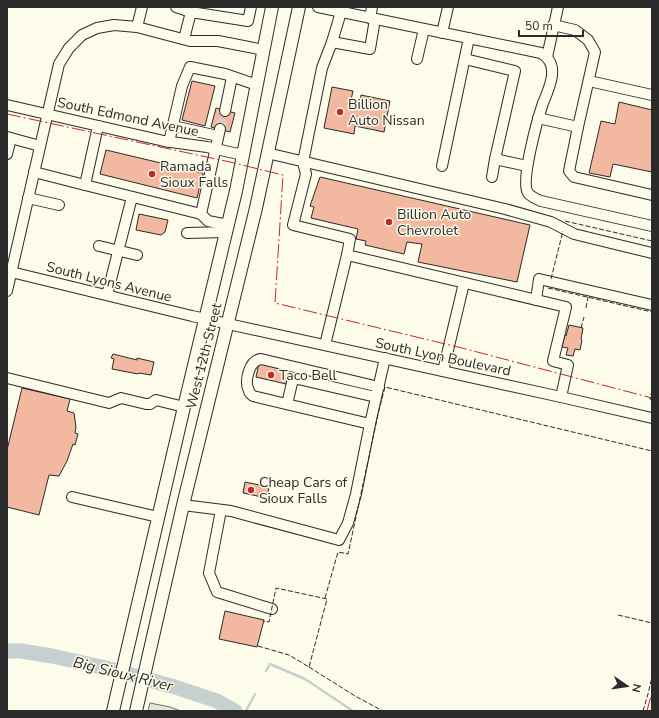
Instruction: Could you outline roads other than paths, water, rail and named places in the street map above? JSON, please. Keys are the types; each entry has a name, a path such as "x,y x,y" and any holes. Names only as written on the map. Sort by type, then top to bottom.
{"main road":[{"name":"West 12th Street","path":"113,711 236,191 272,7"},
{"name":"West 12th Street","path":"136,711 183,504 256,208 300,7"}],"street":[{"path":"138,27 142,7"},
{"path":"176,7 191,12 248,21 251,7"},
{"path":"318,7 541,53 547,57 551,64 552,75 538,118 527,166 527,192 533,198 541,201 652,226"},
{"path":"332,42 370,49 372,7"},
{"path":"442,33 448,7"},
{"path":"547,57 553,24 558,7"},
{"path":"184,40 191,12"},
{"path":"324,345 350,239 293,225 306,174 303,162 322,68 341,12"},
{"path":"553,24 575,30 588,40 595,52 569,171 574,177 652,194"},
{"path":"7,291 9,272 59,64 69,48 82,35 97,28 114,25 138,27 190,41 218,41 264,50"},
{"path":"417,59 424,29"},
{"path":"442,166 469,38"},
{"path":"464,59 515,71 492,177"},
{"path":"169,142 182,86 190,67 225,74 257,85"},
{"path":"225,111 232,76"},
{"path":"589,81 652,94"},
{"name":"South Edmond Avenue","path":"7,105 169,142 243,155"},
{"path":"538,118 578,127"},
{"path":"85,185 98,126"},
{"path":"173,126 219,133 201,214"},
{"path":"7,154 9,137 40,146"},
{"path":"267,154 505,209 551,222 574,234 652,253"},
{"path":"495,158 527,166"},
{"path":"34,172 201,214 208,221 227,229"},
{"path":"107,295 132,197"},
{"path":"28,198 59,205"},
{"path":"187,233 227,229"},
{"path":"99,246 137,255"},
{"path":"347,255 566,307 554,361 568,365 561,397"},
{"name":"South Lyons Avenue","path":"9,272 227,324"},
{"path":"536,300 539,279 652,305"},
{"path":"443,371 464,283"},
{"name":"South Lyon Boulevard","path":"227,324 652,418"},
{"path":"183,504 232,511 339,540 348,523 356,494 385,358"},
{"path":"370,424 253,396 249,392 247,384 250,369 257,359 261,359 377,392"},
{"path":"7,378 109,402 121,398 150,404 156,400 184,407"},
{"path":"287,404 292,382 298,379 377,392"},
{"path":"72,497 158,517"},
{"path":"221,510 208,573 217,592 272,609"}],"waterway":[{"name":"Big Sioux River","path":"7,651 21,651 52,656 106,668 175,687 217,701 235,711"},
{"path":"266,671 270,664 305,679 353,711"},
{"path":"246,711 255,694"}],"tunnel":[{"path":"220,129 225,111"}],"place":[{"name":"Billion Auto Nissan","path":"340,112"},
{"name":"Ramada Sioux Falls","path":"152,174"},
{"name":"Billion Auto Chevrolet","path":"389,222"},
{"name":"Taco Bell","path":"271,375"},
{"name":"Cheap Cars of Sioux Falls","path":"251,490"}]}
